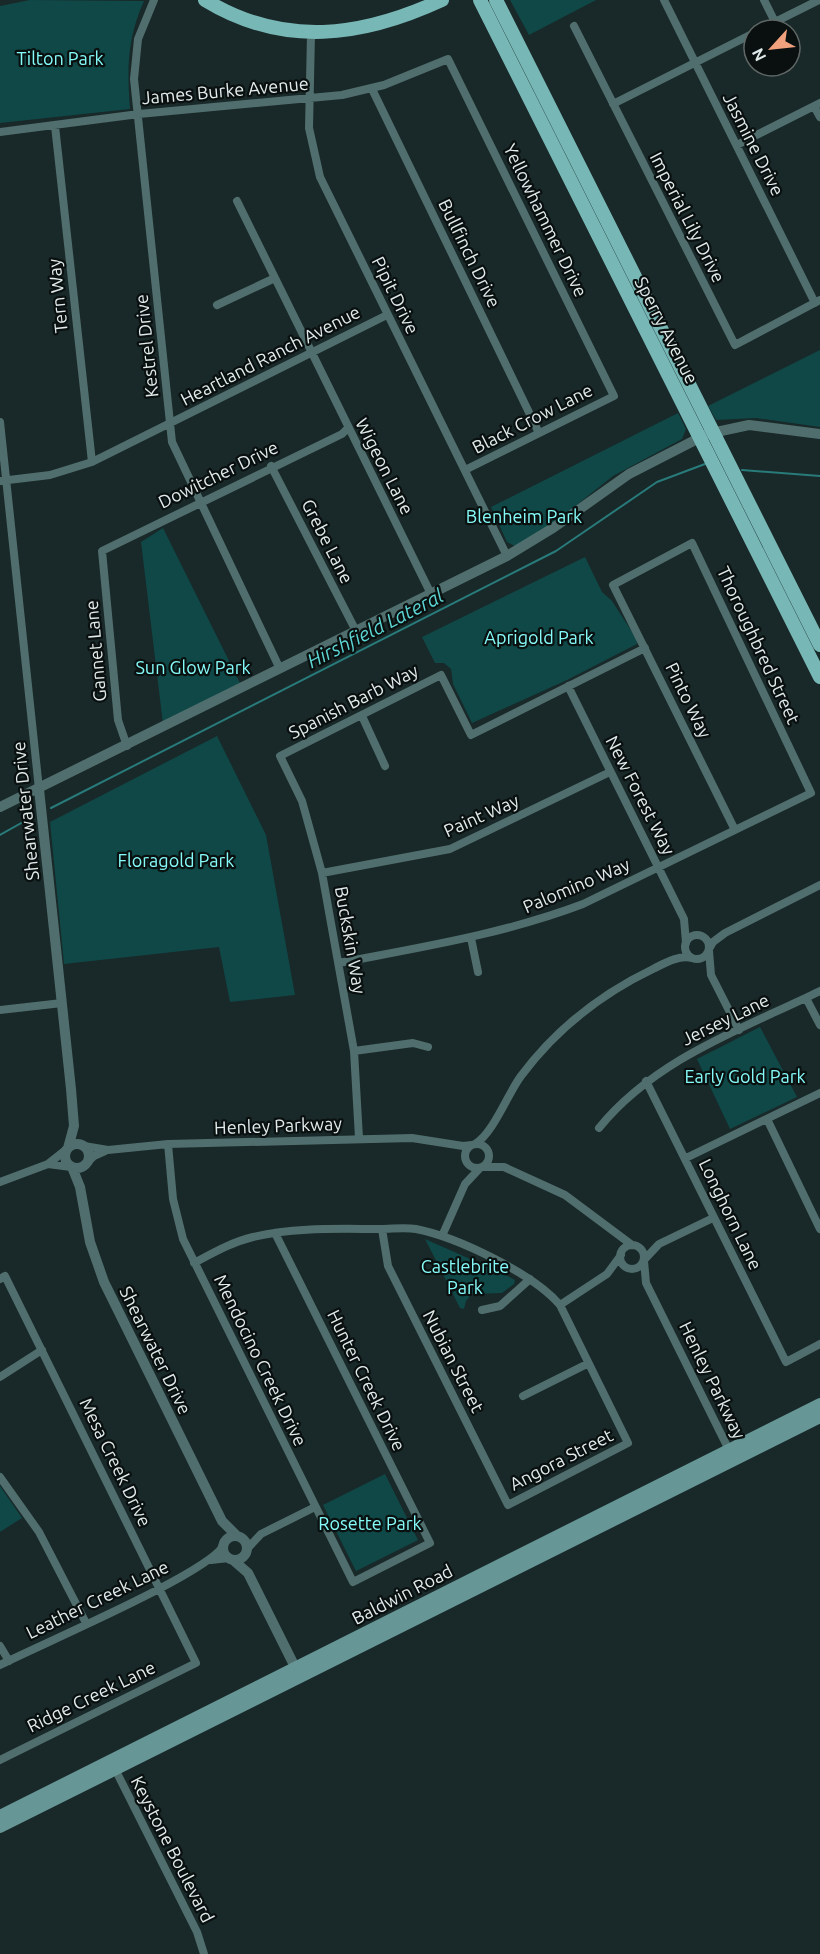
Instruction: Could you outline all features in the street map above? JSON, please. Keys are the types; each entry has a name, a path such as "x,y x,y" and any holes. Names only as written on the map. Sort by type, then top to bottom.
{"main road":[{"path":"205,0 248,21 311,34 358,29 390,21 442,0"},
{"name":"Sperry Avenue","path":"480,0 707,435 820,645"},
{"name":"Sperry Avenue","path":"496,0 707,435 820,677"},
{"name":"Baldwin Road","path":"0,1827 113,1765 731,1455 820,1404"},
{"path":"797,1428 800,1420 820,1410"},
{"name":"Baldwin Road","path":"731,1455 820,1416"},
{"name":"Baldwin Road","path":"0,1816 113,1765"}],"street":[{"name":"Kestrel Drive","path":"154,0 142,26 135,58 134,80 175,453 280,669"},
{"name":"Jasmine Drive","path":"664,0 818,302"},
{"path":"764,0 773,18"},
{"path":"783,18 819,0"},
{"name":"Imperial Lily Drive","path":"574,26 735,345 818,302"},
{"name":"Pipit Drive","path":"311,34 309,128 320,177 507,556"},
{"path":"613,105 742,39"},
{"name":"James Burke Avenue","path":"0,132 139,114 309,100 372,89 448,59"},
{"name":"Yellowhammer Drive","path":"448,59 614,396"},
{"name":"Bullfinch Drive","path":"372,89 539,433"},
{"path":"737,145 817,104 820,117"},
{"name":"Tern Way","path":"55,126 92,462"},
{"name":"Wigeon Lane","path":"237,201 431,594"},
{"path":"218,305 275,278"},
{"name":"Heartland Ranch Avenue","path":"3,481 50,475 92,462 387,315"},
{"name":"Black Crow Lane","path":"465,470 614,396"},
{"name":"Shearwater Drive","path":"0,422 3,481 39,789 74,1126 83,1146"},
{"path":"0,807 507,556 553,528 629,474 707,435 749,425 820,434"},
{"name":"Dowitcher Drive","path":"102,550 342,434 348,428"},
{"name":"Grebe Lane","path":"272,466 356,631"},
{"name":"Pinto Way","path":"692,543 613,585 735,830"},
{"name":"Thoroughbred Street","path":"692,543 812,793"},
{"name":"Gannet Lane","path":"102,550 118,720 127,746"},
{"path":"568,686 645,648"},
{"name":"Spanish Barb Way","path":"279,756 362,717 441,675 471,735 568,686"},
{"name":"New Forest Way","path":"568,686 684,920 700,935"},
{"path":"362,717 385,766"},
{"name":"Buckskin Way","path":"279,756 302,801 322,873 354,1051 359,1138"},
{"name":"Paint Way","path":"322,873 450,849 610,772"},
{"name":"Palomino Way","path":"339,963 471,938 563,912 812,793"},
{"path":"671,960 703,958 725,933 820,885"},
{"name":"New Forest Way","path":"684,920 686,944"},
{"path":"465,1184 465,1153 490,1127 521,1076 563,1029 607,994 671,960 693,936 725,933"},
{"path":"700,935 708,942 711,975"},
{"path":"471,938 478,972"},
{"path":"686,944 687,952 711,975 739,1030"},
{"name":"Jersey Lane","path":"599,1128 614,1110 646,1081 683,1058 820,991"},
{"path":"806,998 820,1025"},
{"path":"0,1010 62,1003"},
{"path":"354,1051 413,1043 429,1047"},
{"name":"Longhorn Lane","path":"646,1081 786,1362 820,1344"},
{"path":"686,1158 820,1093"},
{"path":"767,1119 820,1228"},
{"name":"Shearwater Drive","path":"68,1149 74,1126"},
{"path":"442,1236 465,1184 488,1162 486,1142 490,1127"},
{"name":"Henley Parkway","path":"83,1146 108,1150 168,1144 359,1138 420,1138 448,1143 473,1144"},
{"path":"448,1143 460,1152 466,1161 481,1167 504,1167"},
{"name":"Mendocino Creek Drive","path":"168,1144 176,1217 183,1239 353,1582"},
{"path":"473,1144 488,1150 504,1167 574,1200 615,1234 642,1250 644,1260"},
{"path":"0,1182 48,1164 73,1145 83,1146 89,1153 88,1163 82,1168 48,1164"},
{"path":"68,1149 65,1159 71,1167"},
{"name":"Henley Parkway","path":"88,1163 94,1156 108,1150"},
{"name":"Shearwater Drive","path":"81,1187 88,1163"},
{"name":"Shearwater Drive","path":"71,1167 81,1187 88,1234 104,1282 222,1521 238,1536"},
{"path":"560,1305 607,1274 636,1269 660,1244 713,1218"},
{"name":"Nubian Street","path":"382,1229 388,1266 508,1505"},
{"path":"194,1263 239,1241 275,1233 415,1229 442,1236 515,1269 551,1294 560,1305 587,1364 523,1396"},
{"name":"Hunter Creek Drive","path":"275,1233 430,1543 353,1582"},
{"path":"615,1234 621,1262 628,1269"},
{"path":"607,1274 625,1247 660,1244"},
{"name":"Henley Parkway","path":"644,1260 646,1282 731,1455"},
{"name":"Henley Parkway","path":"628,1269 646,1282"},
{"name":"Mesa Creek Drive","path":"3,1277 42,1350 196,1663"},
{"path":"482,1310 500,1306 530,1279"},
{"path":"0,1377 42,1350"},
{"name":"Angora Street","path":"508,1505 628,1443 587,1364"},
{"path":"0,1477 39,1532 86,1623"},
{"path":"248,1574 224,1553 223,1544 229,1537 261,1534 315,1507"},
{"name":"Shearwater Drive","path":"222,1521 223,1544"},
{"path":"231,1559 240,1558 261,1534"},
{"path":"238,1536 245,1542 248,1574 297,1672"},
{"name":"Leather Creek Lane","path":"0,1665 208,1561 223,1544"},
{"name":"Leather Creek Lane","path":"208,1561 231,1559"},
{"path":"0,1646 9,1660"},
{"name":"Ridge Creek Lane","path":"0,1760 196,1663"},
{"name":"Keystone Boulevard","path":"113,1765 197,1932 204,1954"}],"green space":[{"name":"Tilton Park","path":"30,0 144,1 131,41 130,109 0,123 0,6"},
{"path":"510,0 596,0 529,35"},
{"path":"820,350 820,427 756,418 716,420 708,406"},
{"name":"Blenheim Park","path":"678,413 686,429 682,439 613,476 559,519 517,547 507,542 491,507"},
{"name":"Sun Glow Park","path":"163,528 241,685 163,724 141,542"},
{"name":"Aprigold Park","path":"585,557 602,592 612,601 636,638 637,644 567,680 472,723 453,684 451,669 444,663 435,663 422,637"},
{"name":"Floragold Park","path":"217,736 266,835 295,995 230,1002 219,947 64,964 50,822"},
{"name":"Early Gold Park","path":"760,1027 797,1097 730,1129 697,1059"},
{"name":"Castlebrite Park","path":"425,1239 504,1274 515,1280 514,1284 502,1293 472,1294 466,1301 464,1309 460,1308"},
{"name":"Rosette Park","path":"385,1474 418,1540 356,1571 323,1505"},
{"path":"0,1486 22,1518 0,1532"}],"waterway":[{"name":"Hirshfield Lateral","path":"51,808 556,551 657,482 705,464"},
{"name":"Hirshfield Lateral","path":"742,470 820,476"},
{"path":"0,835 32,817"}]}
